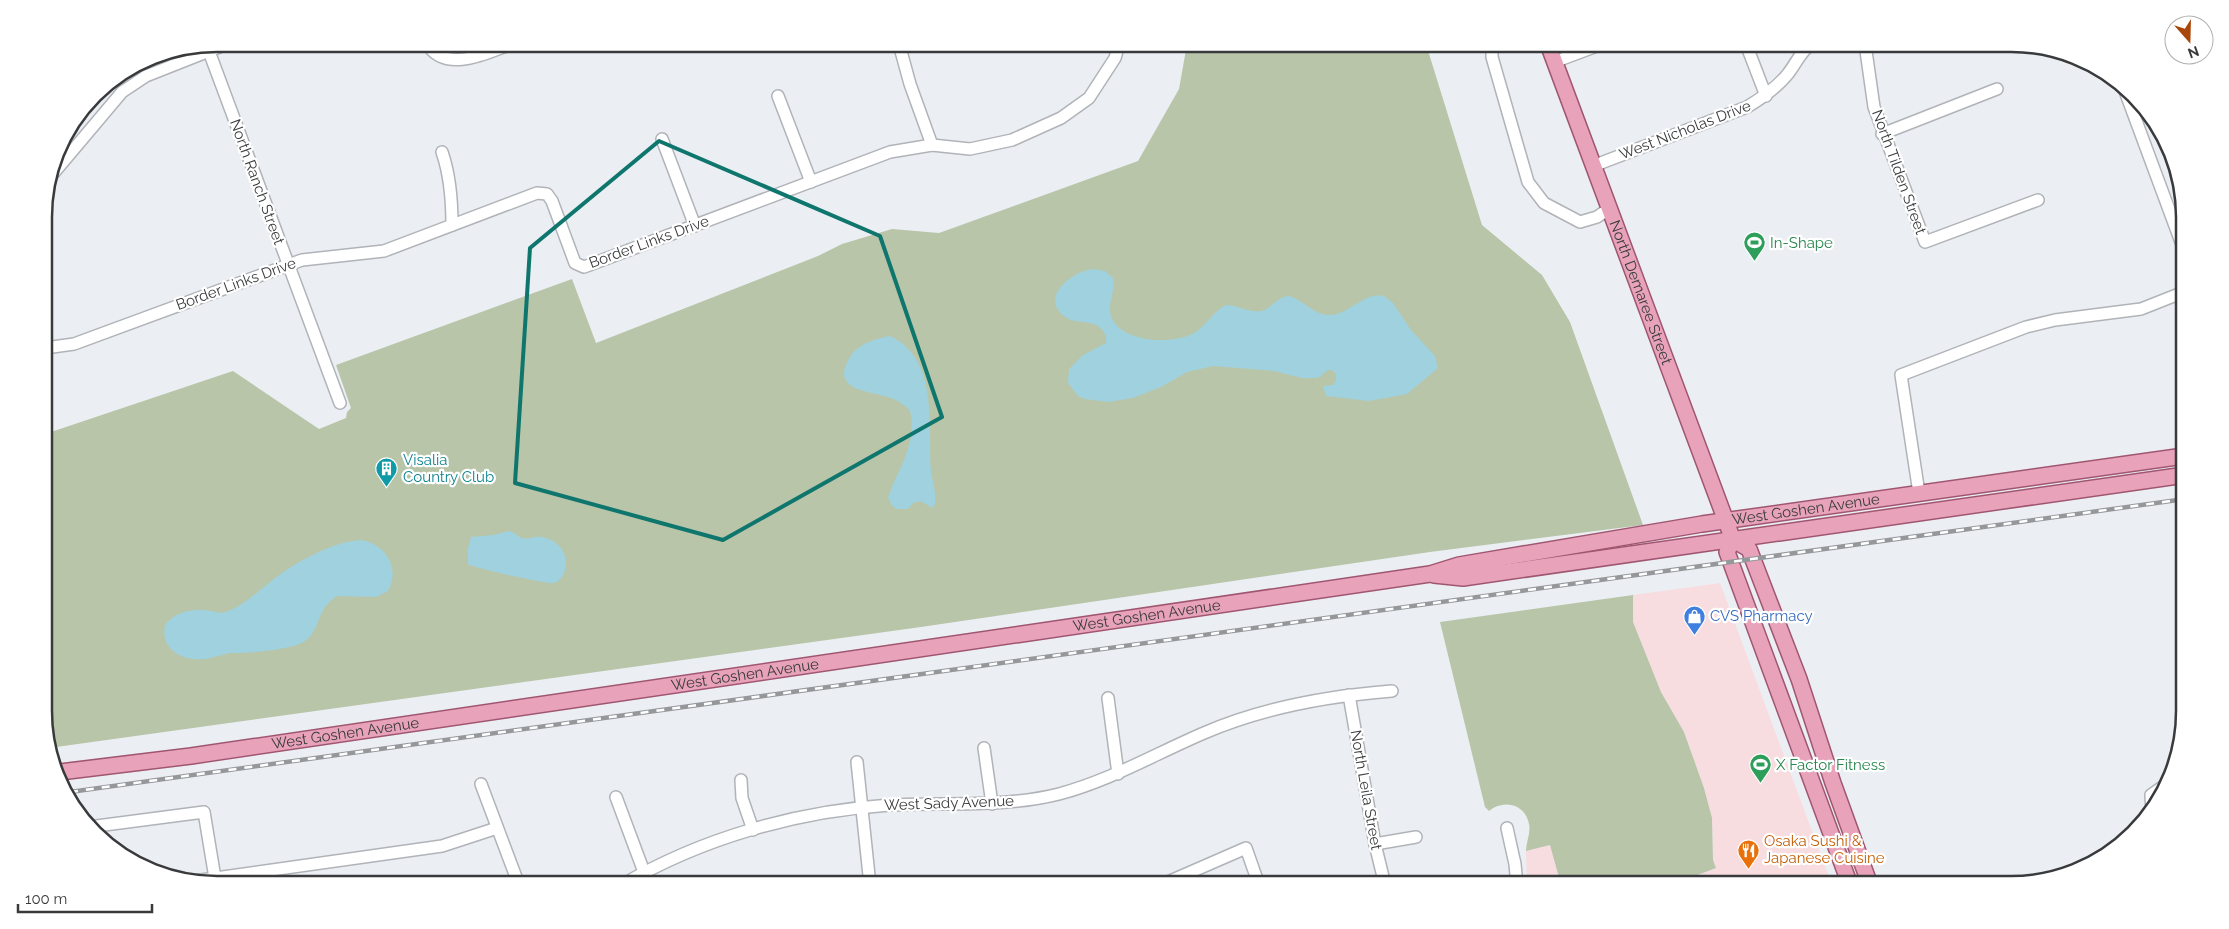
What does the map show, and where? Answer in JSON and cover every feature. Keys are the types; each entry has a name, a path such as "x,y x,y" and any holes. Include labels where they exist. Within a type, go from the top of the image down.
{"main road":[{"name":"North Demaree Street","path":"1551,52 1733,540 1727,552 1847,876"},
{"name":"West Goshen Avenue","path":"64,772 191,756 1430,574 1458,565 1726,521 1918,492 2176,457"},
{"name":"West Goshen Avenue","path":"1430,574 1463,578 2176,476"},
{"path":"1733,540 1749,549 1800,679 1867,876"},
{"path":"1794,731 1806,740 1831,808 1847,822"}],"street":[{"name":"Border Links Drive","path":"53,347 74,344 302,260 384,251 537,193 547,194 552,201 575,263 584,267 890,152 932,145 970,149 1012,140 1061,118 1089,98 1115,58 1117,52"},
{"path":"1492,52 1528,182 1544,203 1572,218 1594,210 1610,208"},
{"path":"1554,62 1580,52"},
{"path":"1749,52 1766,96"},
{"name":"West Nicholas Drive","path":"1593,166 1747,107 1766,96 1787,75 1802,52"},
{"name":"North Tilden Street","path":"1866,52 1874,107 1882,134 1925,242 2038,200"},
{"name":"North Ranch Street","path":"210,53 340,403"},
{"path":"437,53 455,60 470,59 487,53"},
{"path":"901,53 910,84 932,145"},
{"path":"61,164 122,92 146,76 193,55"},
{"path":"1882,134 1997,89"},
{"path":"778,96 811,182"},
{"path":"2129,102 2176,229"},
{"path":"662,140 696,226"},
{"path":"442,152 451,190 452,225"},
{"path":"1918,492 1901,375 2026,327 2055,320 2141,309 2176,295"},
{"name":"West Sady Avenue","path":"637,876 706,845 752,830 815,814 916,804 992,804 1058,794 1118,774 1204,732 1234,721 1294,704 1348,695 1392,691"},
{"name":"North Leila Street","path":"1348,695 1375,844 1383,876"},
{"path":"1108,698 1118,774"},
{"path":"984,748 992,804"},
{"path":"857,762 869,876"},
{"path":"741,780 742,798 752,830"},
{"path":"481,784 516,876"},
{"path":"2151,800 2150,795 2157,791"},
{"path":"616,797 644,872"},
{"path":"100,827 204,812 215,876"},
{"path":"229,876 442,846 497,828"},
{"path":"1507,828 1516,876"},
{"path":"1375,844 1416,836"},
{"path":"1182,876 1246,848 1255,876"}],"highlighted area":[{"path":"659,141 880,236 942,417 723,540 515,483 530,248"}],"shaded area":[{"path":"1720,583 1829,876 1695,876 1716,868 1713,860 1712,818 1704,788 1684,732 1661,692 1633,622 1633,595"},
{"path":"1550,845 1559,876 1527,876 1526,851"}],"green space":[{"name":"Visalia Country Club","path":"1185,52 1429,52 1482,225 1542,275 1570,322 1643,525 1430,552 921,627 57,747 52,712 53,431 233,371 319,429 346,418 347,412 351,408 336,365 572,279 596,343 818,256 842,244 892,229 939,233 1138,161 1179,89"},
{"path":"1633,595 1633,622 1661,692 1684,732 1704,788 1712,818 1713,860 1716,868 1695,876 1559,876 1550,845 1526,851 1529,824 1523,812 1519,808 1507,805 1495,807 1489,811 1485,807 1440,622"}],"water":[{"path":"1093,269 1105,271 1113,278 1110,311 1116,325 1125,332 1148,339 1161,340 1185,337 1202,327 1217,311 1226,305 1252,311 1261,311 1269,308 1281,298 1289,296 1318,312 1328,315 1343,312 1369,297 1384,296 1393,303 1411,330 1435,356 1438,368 1407,394 1369,401 1326,396 1323,386 1333,385 1336,380 1336,374 1332,370 1328,370 1318,378 1302,378 1274,371 1213,366 1187,372 1161,387 1133,398 1108,402 1085,399 1078,396 1068,383 1069,369 1083,355 1106,343 1105,336 1102,330 1094,324 1072,320 1064,316 1057,308 1055,301 1057,293 1068,279"},
{"path":"890,336 906,346 917,360 924,377 930,415 931,471 935,495 933,508 920,501 913,503 908,509 896,509 888,497 909,444 912,422 910,411 894,399 856,388 849,384 845,377 845,369 850,357 858,348 873,340"},
{"path":"509,531 524,538 547,538 562,549 565,555 566,567 557,582 538,581 468,564 468,548 471,537"},
{"path":"361,540 377,546 388,558 393,573 388,591 376,597 337,596 325,607 314,630 305,641 281,649 229,653 207,659 187,658 169,646 164,633 165,625 178,614 195,610 220,613 230,610 242,604 278,576 312,555 350,541"}],"railway":[{"path":"73,792 2176,500"}],"place":[{"name":"In-Shape","path":"1754,262"},
{"name":"Visalia Country Club","path":"387,488"},
{"name":"CVS Pharmacy","path":"1694,635"},
{"name":"X Factor Fitness","path":"1760,784"},
{"name":"Osaka Sushi & Japanese Cuisine","path":"1748,869"}]}
